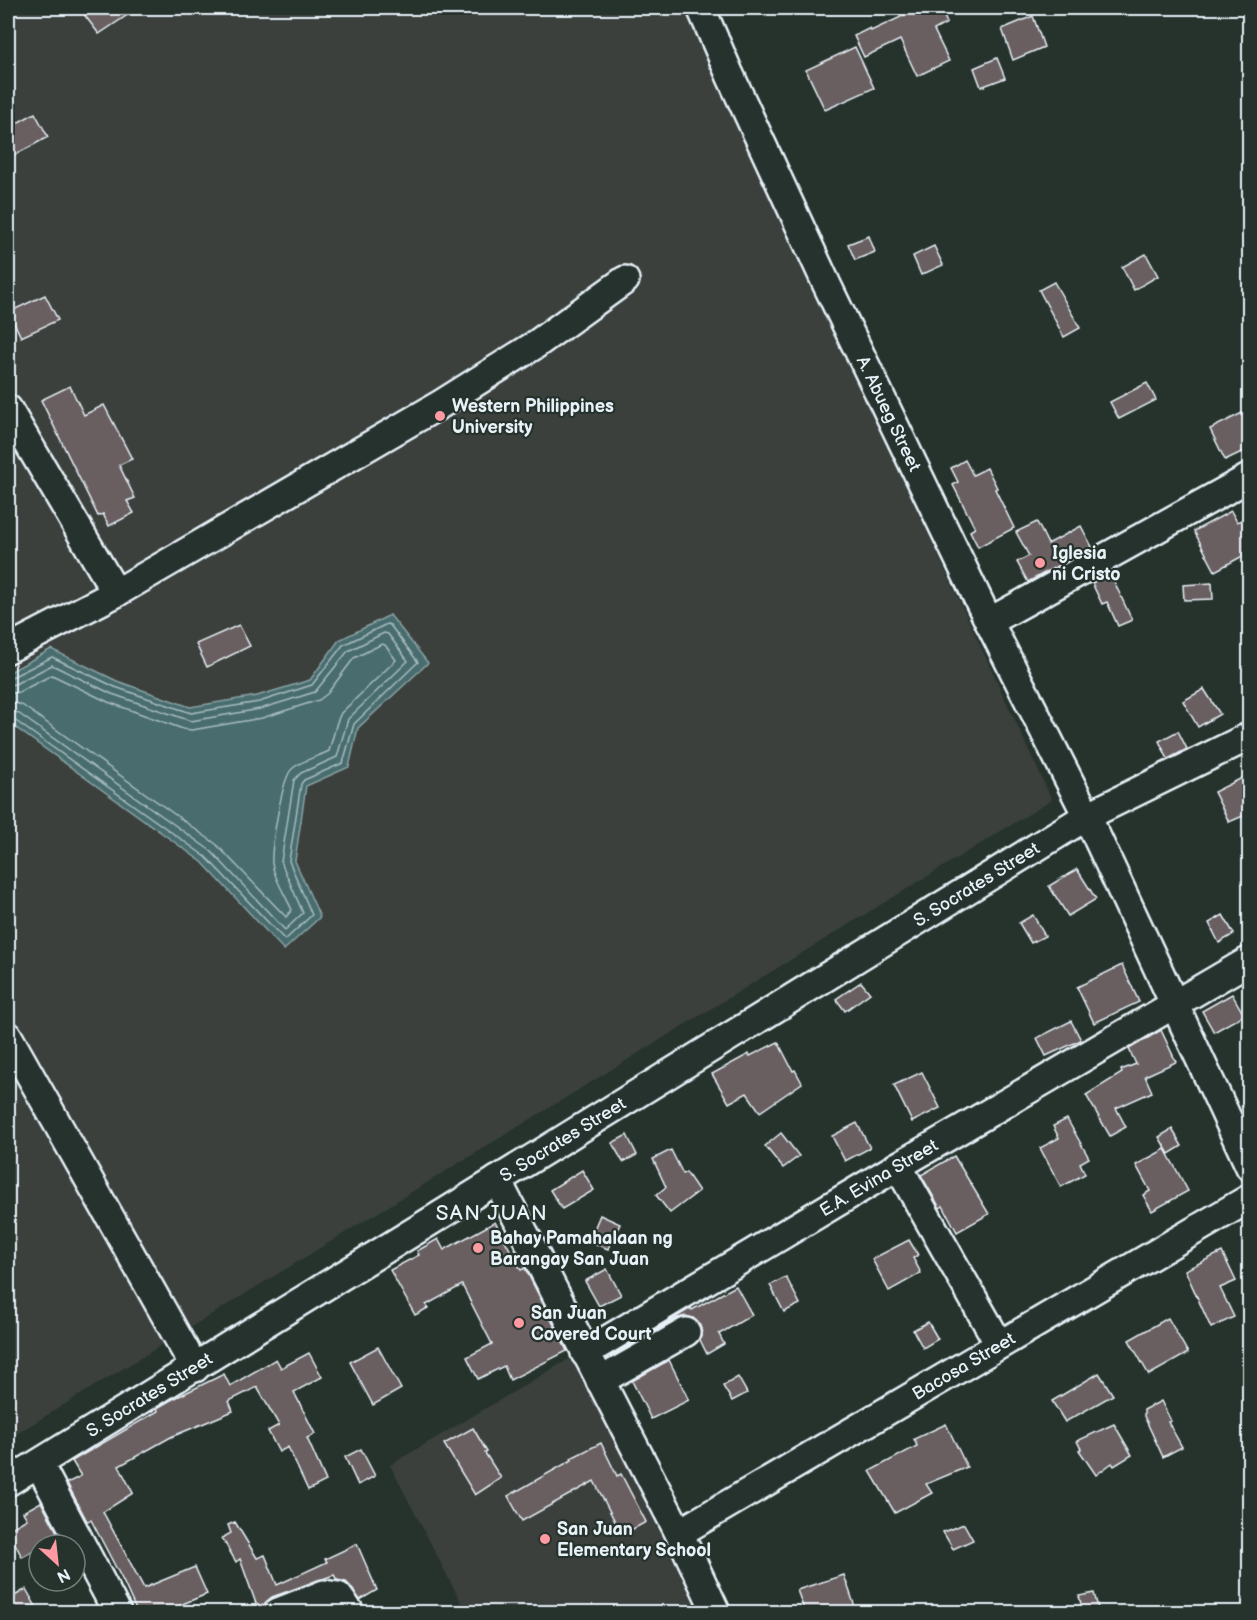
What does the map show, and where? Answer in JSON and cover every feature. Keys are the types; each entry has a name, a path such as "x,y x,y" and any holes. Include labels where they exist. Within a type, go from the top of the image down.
{"street":[{"name":"A. Abueg Street","path":"701,8 827,285 988,622 1087,816 1250,1167"},
{"path":"8,649 116,592 441,404 535,345 625,280"},
{"path":"8,409 116,592"},
{"path":"988,622 1250,477"},
{"name":"S. Socrates Street","path":"8,1482 1087,816 1250,736"},
{"name":"E.A. Evina Street","path":"585,1353 1250,960"},
{"path":"8,1036 195,1368"},
{"path":"898,1166 999,1344"},
{"path":"497,1180 679,1533 716,1612"},
{"name":"Bacosa Street","path":"679,1533 1250,1198"},
{"path":"600,1381 686,1332"},
{"path":"39,1464 117,1612"},
{"path":"278,1612 324,1594 338,1596 350,1612"}],"shaded area":[{"name":"Western Philippines University","path":"8,8 684,8 1052,800 8,1439"},
{"name":"San Juan Elementary School","path":"574,1356 699,1612 466,1612 390,1465"}],"water":[{"path":"390,615 428,663 358,728 349,767 306,786 295,861 320,917 284,950 202,862 8,722 8,673 51,649 117,681 190,707 257,696 310,680 339,640"}],"building":[{"path":"79,8 138,8 99,34"},
{"path":"920,8 940,8 947,23 934,30 949,61 917,76 900,40 864,57 854,36 870,28 871,31"},
{"path":"1033,16 1044,47 1013,60 1002,29"},
{"path":"855,47 874,88 825,110 806,70"},
{"path":"997,58 1005,78 981,87 974,68"},
{"path":"35,113 48,137 13,156 8,146 8,128"},
{"path":"869,236 875,252 855,260 848,244"},
{"path":"934,246 943,265 921,275 913,256"},
{"path":"1146,254 1158,276 1134,290 1122,267"},
{"path":"1054,282 1080,328 1064,337 1039,290"},
{"path":"45,295 58,320 21,337 9,312"},
{"path":"1147,383 1156,400 1119,419 1110,402"},
{"path":"70,386 84,415 104,405 132,459 119,465 135,498 127,501 134,513 109,526 103,514 98,516 41,400"},
{"path":"1244,412 1250,424 1250,448 1225,460 1210,429"},
{"path":"965,460 973,475 987,468 1014,528 978,547 970,531 975,528 953,485 958,482 951,468"},
{"path":"1231,511 1237,522 1250,516 1250,552 1215,571 1194,531"},
{"path":"1037,522 1048,544 1081,526 1092,547 1028,582 1017,562 1029,556 1016,532"},
{"path":"1110,573 1132,620 1118,626 1107,602 1102,604 1092,583"},
{"path":"1212,583 1213,599 1184,600 1183,585"},
{"path":"239,625 250,646 207,667 196,644"},
{"path":"1204,689 1220,714 1198,727 1183,701"},
{"path":"1178,731 1187,749 1168,759 1159,741"},
{"path":"1250,774 1250,813 1229,822 1214,792"},
{"path":"1077,869 1096,899 1068,916 1049,886"},
{"path":"1033,915 1045,936 1031,943 1019,923"},
{"path":"1223,915 1234,934 1219,943 1209,923"},
{"path":"1122,965 1139,1002 1094,1023 1077,987"},
{"path":"861,982 870,993 845,1011 836,999"},
{"path":"1232,994 1244,1015 1214,1032 1202,1011"},
{"path":"1071,1021 1081,1040 1046,1056 1037,1038"},
{"path":"1161,1030 1176,1062 1145,1076 1152,1092 1116,1108 1126,1127 1110,1136 1086,1095 1122,1073 1121,1070 1136,1064 1129,1049"},
{"path":"778,1042 802,1083 760,1112 747,1093 729,1103 712,1074 749,1054 750,1056"},
{"path":"922,1072 940,1108 912,1122 894,1085"},
{"path":"1067,1119 1089,1158 1080,1163 1085,1174 1061,1187 1040,1148 1059,1138 1053,1126"},
{"path":"857,1123 870,1148 845,1161 832,1136"},
{"path":"1172,1129 1182,1146 1169,1154 1159,1137"},
{"path":"781,1133 799,1156 783,1168 765,1146"},
{"path":"627,1135 637,1155 623,1162 612,1143"},
{"path":"1165,1149 1188,1191 1152,1211 1143,1195 1150,1191 1136,1165"},
{"path":"671,1150 683,1174 686,1172 699,1191 670,1213 656,1195 666,1187 653,1159"},
{"path":"954,1156 989,1214 957,1232 943,1206 940,1208 921,1175"},
{"path":"582,1170 594,1190 562,1209 550,1190"},
{"path":"600,1215 620,1224 608,1249 589,1241"},
{"path":"495,1222 521,1270 525,1268 567,1351 510,1380 504,1366 478,1379 467,1357 492,1344 462,1285 426,1305 428,1308 415,1315 390,1270 419,1255 417,1251 438,1239 444,1250"},
{"path":"909,1240 918,1255 913,1258 921,1273 889,1291 872,1259"},
{"path":"1222,1252 1236,1281 1220,1288 1234,1317 1211,1328 1185,1270"},
{"path":"607,1269 621,1295 599,1306 585,1281"},
{"path":"786,1277 800,1304 784,1312 770,1285"},
{"path":"736,1286 752,1315 719,1334 724,1344 707,1354 700,1340 702,1332 699,1324 693,1318 686,1316 678,1318 610,1357 691,1308 692,1310"},
{"path":"1168,1318 1188,1353 1149,1375 1129,1340"},
{"path":"928,1322 938,1339 923,1348 913,1330"},
{"path":"378,1347 401,1389 373,1405 350,1362"},
{"path":"309,1353 322,1377 294,1392 315,1434 307,1438 326,1481 308,1490 288,1447 279,1452 268,1431 279,1425 257,1387 229,1401 233,1411 171,1437 119,1466 133,1493 103,1512 144,1588 195,1567 207,1594 163,1612 137,1612 91,1520 87,1521 67,1483 81,1476 72,1461 158,1411 157,1408 224,1374 230,1386 276,1359 281,1368"},
{"path":"669,1360 689,1400 651,1419 632,1381"},
{"path":"1099,1373 1113,1395 1065,1422 1052,1401"},
{"path":"738,1377 747,1393 732,1401 723,1386"},
{"path":"1161,1401 1171,1421 1168,1422 1182,1447 1163,1457 1144,1416 1144,1410"},
{"path":"946,1424 967,1467 926,1484 932,1493 895,1513 870,1471 917,1446 914,1439"},
{"path":"1114,1424 1132,1455 1114,1466 1112,1463 1096,1475 1079,1450 1081,1449 1077,1441"},
{"path":"473,1428 501,1478 475,1495 444,1444"},
{"path":"601,1443 617,1476 621,1474 646,1522 622,1535 594,1481 522,1521 508,1496 572,1460 571,1458"},
{"path":"361,1449 375,1476 358,1485 345,1457"},
{"path":"41,1502 57,1532 27,1533 27,1554 22,1557 8,1530 27,1519 23,1512"},
{"path":"235,1522 257,1558 265,1555 277,1585 327,1562 325,1559 357,1544 377,1590 360,1600 346,1582 337,1580 334,1575 272,1597 265,1603 263,1612 259,1612 240,1559 236,1562 222,1538 231,1533 228,1525"},
{"path":"964,1524 973,1540 953,1549 943,1532"},
{"path":"844,1575 855,1607 836,1612 805,1612 797,1590"},
{"path":"26,1589 39,1612 8,1612 8,1600"},
{"path":"1094,1593 1099,1612 1083,1612 1079,1596"}],"place":[{"name":"Western Philippines University","path":"440,416"},
{"name":"Iglesia ni Cristo","path":"1040,563"},
{"name":"Bahay Pamahalaan ng Barangay San Juan","path":"478,1248"},
{"name":"San Juan Covered Court","path":"519,1323"},
{"name":"San Juan Elementary School","path":"545,1539"}],"district":[{"name":"SAN JUAN","path":"492,1213"}]}
